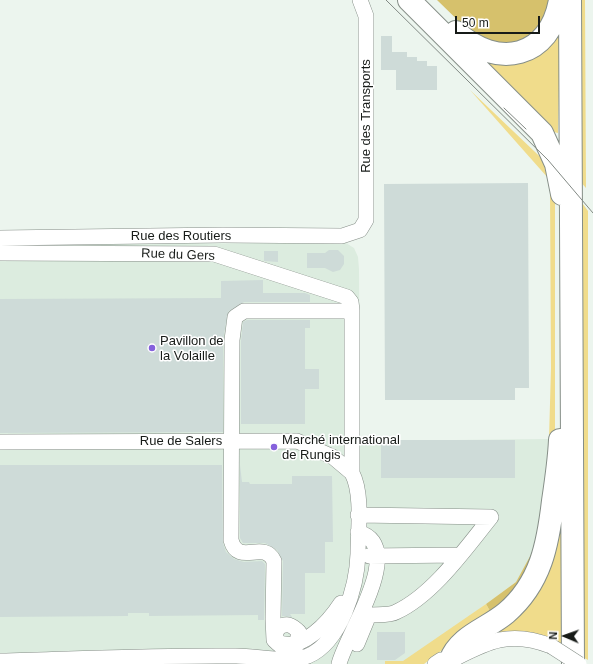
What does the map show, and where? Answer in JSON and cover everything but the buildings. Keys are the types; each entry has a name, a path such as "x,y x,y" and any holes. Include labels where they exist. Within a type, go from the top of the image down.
{"highway":[{"path":"409,0 542,133 556,164 562,193 572,219"},
{"path":"424,0 471,44 487,52 507,54 519,53 541,41 554,24 560,0"},
{"path":"570,0 573,359 573,664"},
{"path":"444,663 462,644 485,626 501,617 519,601 537,574 547,544 559,459 563,372 566,364 573,359"}],"street":[{"name":"Rue des Transports","path":"360,0 366,16 366,220 360,230"},
{"name":"Rue des Routiers","path":"0,238 215,235 342,236 360,230"},
{"name":"Rue du Gers","path":"0,253 214,254 344,296 351,305"},
{"path":"0,661 237,656 292,659 309,656 326,643 339,624 352,591 358,556 357,483 352,473 351,305 244,311 235,317 232,340 231,540 236,551 267,552 272,556 274,561 274,640 282,648 288,649 296,646 298,639 298,632 293,626 288,624 278,628 275,635 278,642 284,645 295,644 301,641 306,639 319,630 334,615 352,591"},
{"name":"Rue de Salers","path":"0,442 297,442 332,457 352,473"},
{"path":"357,644 368,615 395,613 440,579 491,517 358,514"},
{"path":"340,664 376,575 378,556 375,543 368,535 358,532"},
{"path":"358,556 460,555"},
{"path":"560,664 563,635 572,612"},
{"path":"444,663 483,645 504,638 520,637 536,640 551,646 579,664"}],"shaded area":[{"path":"437,0 549,0 548,11 529,41 501,47 476,38"},
{"path":"577,0 585,0 586,188 578,179"},
{"path":"560,33 558,133 544,130 469,53 492,63 515,64 534,59"},
{"path":"470,90 555,171 555,429 538,551 549,439 551,368 550,191 548,178"},
{"path":"580,200 588,211 588,660 581,656"},
{"name":"Marché international de Rungis","path":"346,243 354,248 358,257 359,269 360,441 549,439 539,527 533,553 516,582 405,664 0,664 0,244"},
{"path":"563,478 561,644 539,634 529,633 511,634 479,643 531,594"},
{"path":"534,549 538,551 511,597 491,613 486,604 516,582"},
{"path":"486,604 491,613 424,664 385,664 385,661 403,661"}],"tram line":[{"path":"386,0 548,160 593,213"},
{"path":"504,108 526,129"}],"place":[{"name":"Pavillon de la Volaille","path":"152,348"},
{"name":"Marché international de Rungis","path":"274,447"}]}
